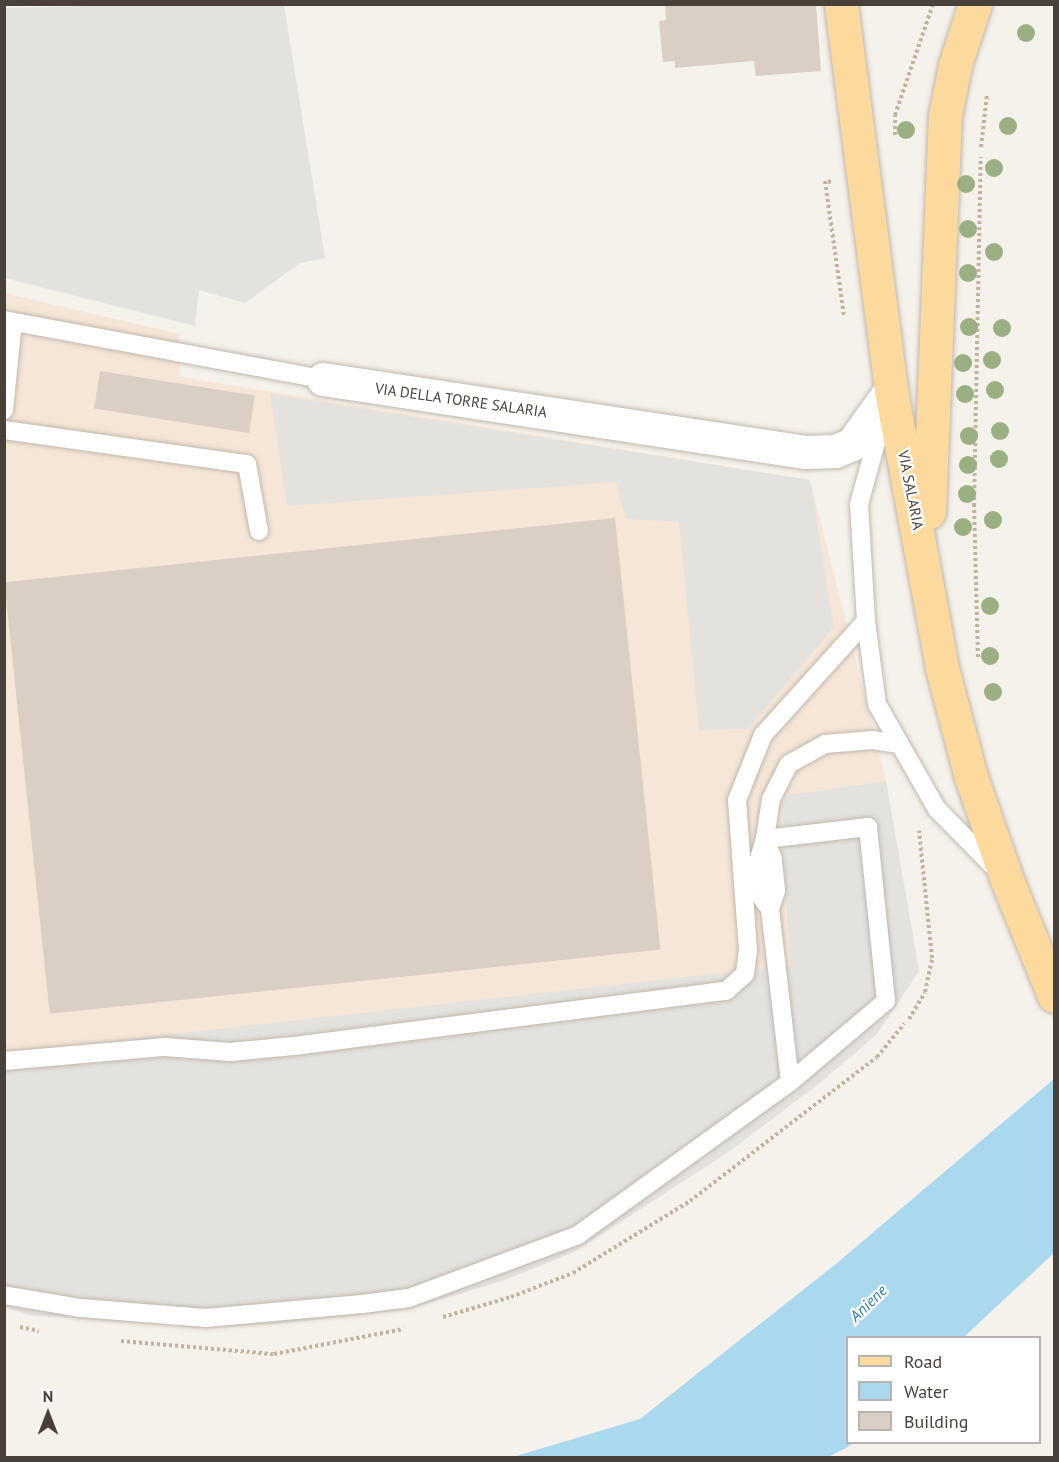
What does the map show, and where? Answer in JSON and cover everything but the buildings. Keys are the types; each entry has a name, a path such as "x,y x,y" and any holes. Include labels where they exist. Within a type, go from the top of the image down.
{"main road":[{"name":"VIA SALARIA","path":"841,4 891,390 927,571 948,698 1007,880 1054,996"},
{"path":"927,571 945,116 955,65 975,4"}],"street":[{"name":"VIA DELLA TORRE SALARIA","path":"323,379 805,452 835,451 852,444 891,390"}],"lane":[{"path":"4,410 9,321"},
{"name":"VIA DELLA TORRE SALARIA","path":"9,321 323,379"},
{"path":"891,390 859,504 866,621 877,704 937,809 1007,880"},
{"path":"4,430 247,464 259,531"},
{"path":"4,1061 165,1047 230,1052 303,1045 726,991 745,974 748,950 737,800 763,735 866,621"},
{"path":"790,1082 770,909 762,898 758,862 765,839 771,799 789,764 825,744 873,741 899,744"},
{"path":"4,1295 81,1308 206,1318 409,1298 578,1235 790,1082 886,1001 868,827 765,839"}],"path":[{"path":"896,138 895,115 933,4"},
{"path":"978,669 975,459 981,147 988,88"},
{"path":"432,1320 512,1297 573,1273 690,1201 877,1057 915,1011 925,992 932,958 916,813 927,791"},
{"path":"15,1325 48,1332"},
{"path":"115,1341 274,1354 409,1327"}],"shaded area":[{"path":"284,5 325,258 300,263 245,303 199,290 195,326 5,278 5,8"},
{"path":"4,293 179,334 180,377 810,480 886,781 919,971 877,1034 821,1082 727,1153 574,1252 502,1281 406,1310 205,1328 31,1315 5,1307"},
{"path":"270,394 810,480 834,627 748,729 699,730 679,522 626,519 616,482 287,506"},
{"path":"886,781 919,971 877,1034 821,1082 727,1153 574,1252 502,1281 406,1310 277,1324 205,1328 31,1315 5,1307 4,1053 791,965 783,861 784,796"}],"water":[{"name":"Aniene","path":"1054,1079 1054,1253 965,1336 846,1336 846,1444 852,1444 846,1448 826,1458 513,1457 640,1419 837,1263"}]}
